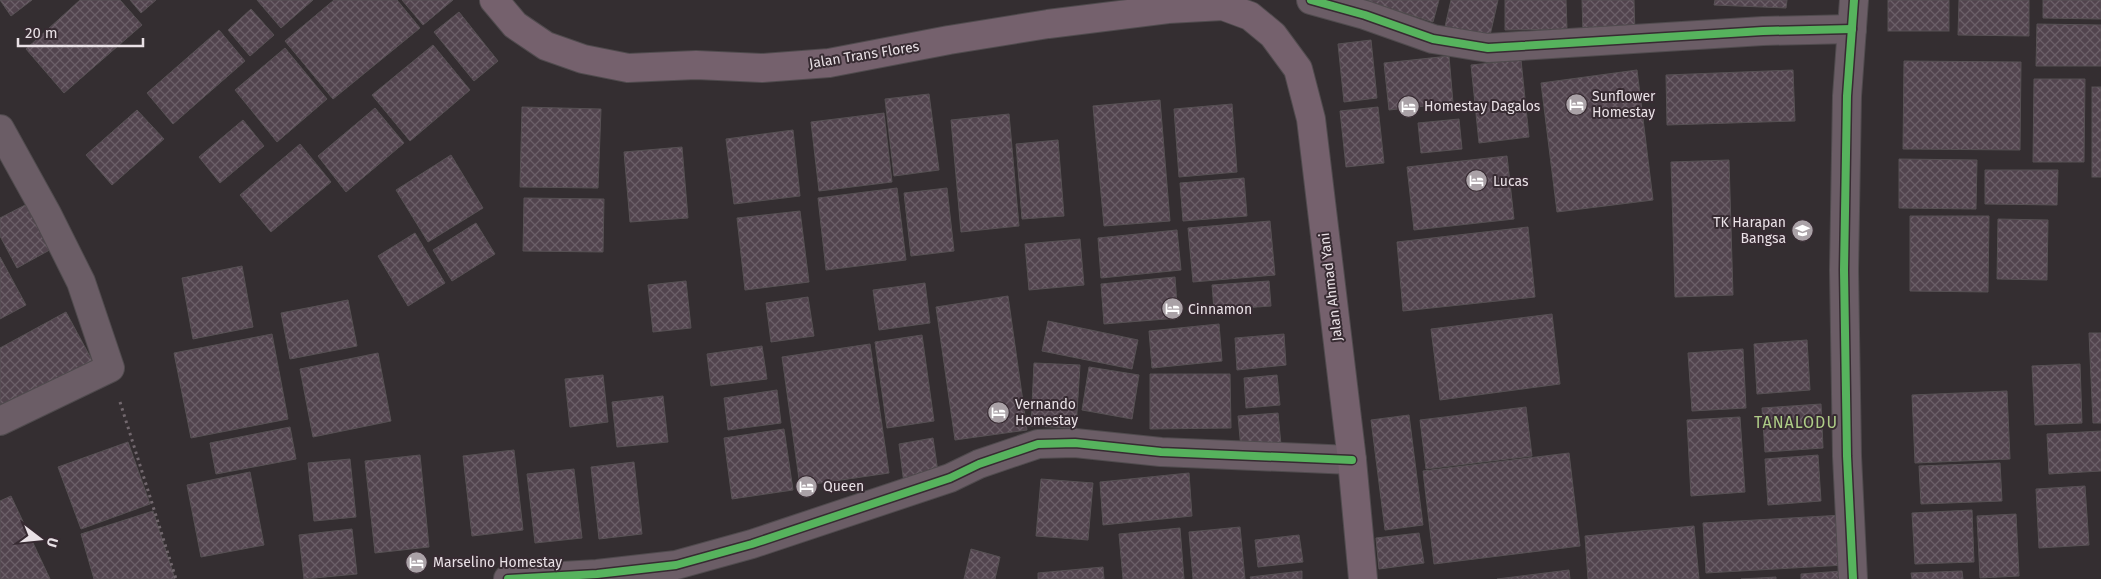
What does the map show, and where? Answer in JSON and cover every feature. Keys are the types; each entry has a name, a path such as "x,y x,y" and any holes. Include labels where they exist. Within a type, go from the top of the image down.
{"highway":[{"name":"Jalan Trans Flores","path":"494,0 514,24 546,46 584,59 628,68 696,65 762,68 829,63 958,38 1048,24 1168,9 1222,6 1250,16"},
{"name":"Jalan Ahmad Yani","path":"1250,16 1273,35 1298,69 1311,119 1352,460 1363,579"}],"street":[{"path":"1311,0 1365,15 1433,39 1488,48 1763,31 1852,29"},
{"path":"1852,579 1847,456 1844,270 1847,96 1854,0"},
{"path":"0,130 47,214 80,282 110,368 0,421"},
{"path":"508,579 596,576 676,565 752,544 950,478 980,464 1038,444 1075,444 1161,452 1352,460"}],"path":[{"path":"110,368 176,579"}],"building":[{"path":"0,0 32,0 11,16"},
{"path":"80,0 120,0 142,25 64,93 26,49"},
{"path":"130,0 156,0 141,13"},
{"path":"257,0 313,0 281,28"},
{"path":"334,0 397,0 420,28 333,99 285,41"},
{"path":"402,0 453,0 423,25"},
{"path":"1364,0 1439,0 1433,22"},
{"path":"1451,0 1498,0 1489,40 1444,31"},
{"path":"1505,0 1566,0 1567,29 1505,30"},
{"path":"1582,0 1634,0 1635,34 1583,35"},
{"path":"1715,0 1787,0 1786,8 1714,5"},
{"path":"1888,0 1949,0 1949,31 1888,31"},
{"path":"1959,0 2029,0 2029,36 1958,35"},
{"path":"2043,0 2101,0 2101,19 2043,18"},
{"path":"251,9 274,35 250,56 228,30"},
{"path":"459,12 498,61 474,81 434,32"},
{"path":"2037,24 2101,25 2101,66 2036,66"},
{"path":"219,30 245,61 173,124 147,93"},
{"path":"1371,40 1377,98 1344,102 1338,44"},
{"path":"433,45 470,90 410,141 372,95"},
{"path":"285,48 327,99 277,142 235,90"},
{"path":"1449,56 1453,103 1389,110 1384,63"},
{"path":"1521,60 1529,137 1479,143 1471,65"},
{"path":"1904,61 2021,62 2020,150 1903,149"},
{"path":"1637,70 1653,200 1557,212 1541,83"},
{"path":"1793,70 1795,121 1667,125 1666,75"},
{"path":"2034,79 2085,79 2084,162 2033,162"},
{"path":"2092,87 2101,87 2101,177 2092,177"},
{"path":"929,94 939,170 894,176 885,99"},
{"path":"1160,100 1170,221 1104,226 1093,106"},
{"path":"1232,104 1237,172 1179,177 1174,109"},
{"path":"522,107 601,109 598,188 520,187"},
{"path":"1378,107 1384,163 1346,167 1340,111"},
{"path":"375,108 404,143 346,192 318,156"},
{"path":"137,110 164,139 112,185 86,155"},
{"path":"884,113 892,182 819,191 811,122"},
{"path":"1009,114 1019,226 961,232 951,120"},
{"path":"1459,119 1462,149 1421,153 1418,123"},
{"path":"243,120 264,146 220,183 199,157"},
{"path":"793,130 800,196 734,204 726,139"},
{"path":"1058,140 1064,216 1022,219 1016,144"},
{"path":"300,144 331,182 271,232 240,195"},
{"path":"682,147 688,218 630,222 624,152"},
{"path":"451,155 483,208 428,242 396,190"},
{"path":"1507,156 1514,219 1414,230 1407,167"},
{"path":"1899,159 1977,160 1976,209 1899,208"},
{"path":"1729,160 1733,295 1675,297 1671,162"},
{"path":"1985,170 2058,170 2057,205 1985,204"},
{"path":"1244,178 1247,216 1183,221 1180,183"},
{"path":"897,188 906,260 826,270 818,198"},
{"path":"947,188 954,251 911,256 904,193"},
{"path":"524,198 604,199 603,252 523,251"},
{"path":"31,202 55,247 17,268 0,236 0,218"},
{"path":"800,211 809,282 745,290 737,218"},
{"path":"1910,216 1989,216 1988,292 1910,291"},
{"path":"1998,219 2048,220 2047,280 1997,279"},
{"path":"1270,221 1275,275 1193,282 1188,228"},
{"path":"476,223 495,254 452,281 433,250"},
{"path":"1528,227 1535,297 1403,311 1397,242"},
{"path":"1177,230 1181,270 1101,278 1098,238"},
{"path":"415,233 445,283 408,306 378,256"},
{"path":"1080,239 1084,285 1029,290 1025,244"},
{"path":"0,257 26,305 0,319"},
{"path":"242,266 253,327 193,339 182,278"},
{"path":"1175,277 1178,318 1104,324 1101,284"},
{"path":"686,281 691,328 653,332 648,285"},
{"path":"1269,281 1271,306 1214,310 1212,285"},
{"path":"925,283 930,323 879,330 873,290"},
{"path":"1008,296 1027,430 955,440 936,307"},
{"path":"808,297 814,336 771,342 766,303"},
{"path":"348,300 357,346 290,359 281,313"},
{"path":"66,312 93,362 0,413 0,348"},
{"path":"1552,314 1560,384 1440,400 1431,329"},
{"path":"1048,321 1138,340 1132,369 1042,351"},
{"path":"1219,324 1222,361 1152,368 1149,331"},
{"path":"2089,333 2101,333 2101,423 2093,423"},
{"path":"272,334 288,419 191,438 174,353"},
{"path":"1284,334 1286,365 1237,370 1235,338"},
{"path":"922,335 934,421 887,428 875,342"},
{"path":"1807,340 1810,390 1757,394 1754,344"},
{"path":"870,344 889,473 800,486 782,357"},
{"path":"762,346 767,379 711,386 707,354"},
{"path":"1743,349 1746,408 1692,411 1688,353"},
{"path":"378,353 391,421 313,437 300,369"},
{"path":"1034,363 1080,365 1076,428 1031,426"},
{"path":"2080,364 2082,423 2035,425 2032,366"},
{"path":"1089,367 1139,375 1132,419 1082,410"},
{"path":"1150,374 1230,374 1231,428 1150,429"},
{"path":"603,375 608,422 570,427 565,379"},
{"path":"1277,375 1280,405 1246,408 1244,378"},
{"path":"777,390 781,423 728,430 724,398"},
{"path":"2007,391 2010,459 1915,463 1912,395"},
{"path":"663,396 668,442 617,447 612,402"},
{"path":"1821,404 1823,448 1765,452 1762,408"},
{"path":"1526,407 1532,456 1426,469 1420,420"},
{"path":"1278,413 1281,445 1241,449 1238,416"},
{"path":"1409,415 1423,525 1385,530 1371,420"},
{"path":"1740,417 1745,492 1691,496 1687,420"},
{"path":"290,427 296,459 216,474 210,443"},
{"path":"784,429 793,490 732,499 724,438"},
{"path":"2101,431 2101,471 2049,474 2047,434"},
{"path":"933,438 939,479 904,484 899,444"},
{"path":"128,442 150,504 81,529 58,467"},
{"path":"514,450 523,530 472,536 463,456"},
{"path":"1569,453 1580,546 1434,564 1423,471"},
{"path":"420,455 429,547 375,553 365,461"},
{"path":"1818,455 1821,501 1768,505 1765,459"},
{"path":"350,459 356,517 314,521 308,463"},
{"path":"634,462 642,534 599,539 591,467"},
{"path":"2000,463 2002,501 1921,504 1919,466"},
{"path":"574,469 582,538 535,543 527,474"},
{"path":"250,472 264,545 201,557 187,485"},
{"path":"1189,473 1192,516 1103,525 1100,482"},
{"path":"1041,479 1093,483 1088,540 1036,536"},
{"path":"2085,486 2089,545 2039,548 2036,489"},
{"path":"11,496 50,579 0,579 0,501"},
{"path":"1972,510 1974,562 1915,564 1912,513"},
{"path":"153,511 175,579 94,579 81,534"},
{"path":"2016,514 2019,576 1980,578 1977,516"},
{"path":"1843,515 1845,565 1706,573 1703,523"},
{"path":"1694,526 1699,579 1588,579 1585,536"},
{"path":"1240,527 1245,579 1193,579 1189,532"},
{"path":"1180,528 1184,579 1123,579 1119,534"},
{"path":"352,529 357,574 304,579 299,535"},
{"path":"1419,533 1424,563 1379,569 1376,538"},
{"path":"1299,535 1303,562 1258,567 1255,540"},
{"path":"971,549 1000,557 995,579 964,579"},
{"path":"1103,567 1104,579 1038,579 1038,573"},
{"path":"1569,570 1570,579 1497,579"},
{"path":"1302,571 1302,579 1251,579 1250,577"},
{"path":"1842,571 1842,579 1801,579 1801,574"},
{"path":"1962,571 1963,579 1912,579 1911,573"},
{"path":"1776,577 1776,579 1741,579"}],"cycle path":[{"path":"1311,0 1365,15 1433,39 1488,48 1763,31 1852,29"},
{"path":"1853,579 1847,456 1844,270 1847,96 1854,0"},
{"path":"508,579 597,574 676,565 752,544 950,478 979,464 1038,444 1075,443 1161,452 1352,460"}],"place":[{"name":"Sunflower Homestay","path":"1576,104"},
{"name":"Homestay Dagalos","path":"1408,106"},
{"name":"Lucas","path":"1477,181"},
{"name":"TK Harapan Bangsa","path":"1802,230"},
{"name":"Cinnamon","path":"1172,309"},
{"name":"Vernando Homestay","path":"999,412"},
{"name":"Queen","path":"807,486"},
{"name":"Marselino Homestay","path":"417,562"}],"district":[{"name":"TANALODU","path":"1796,422"}]}
